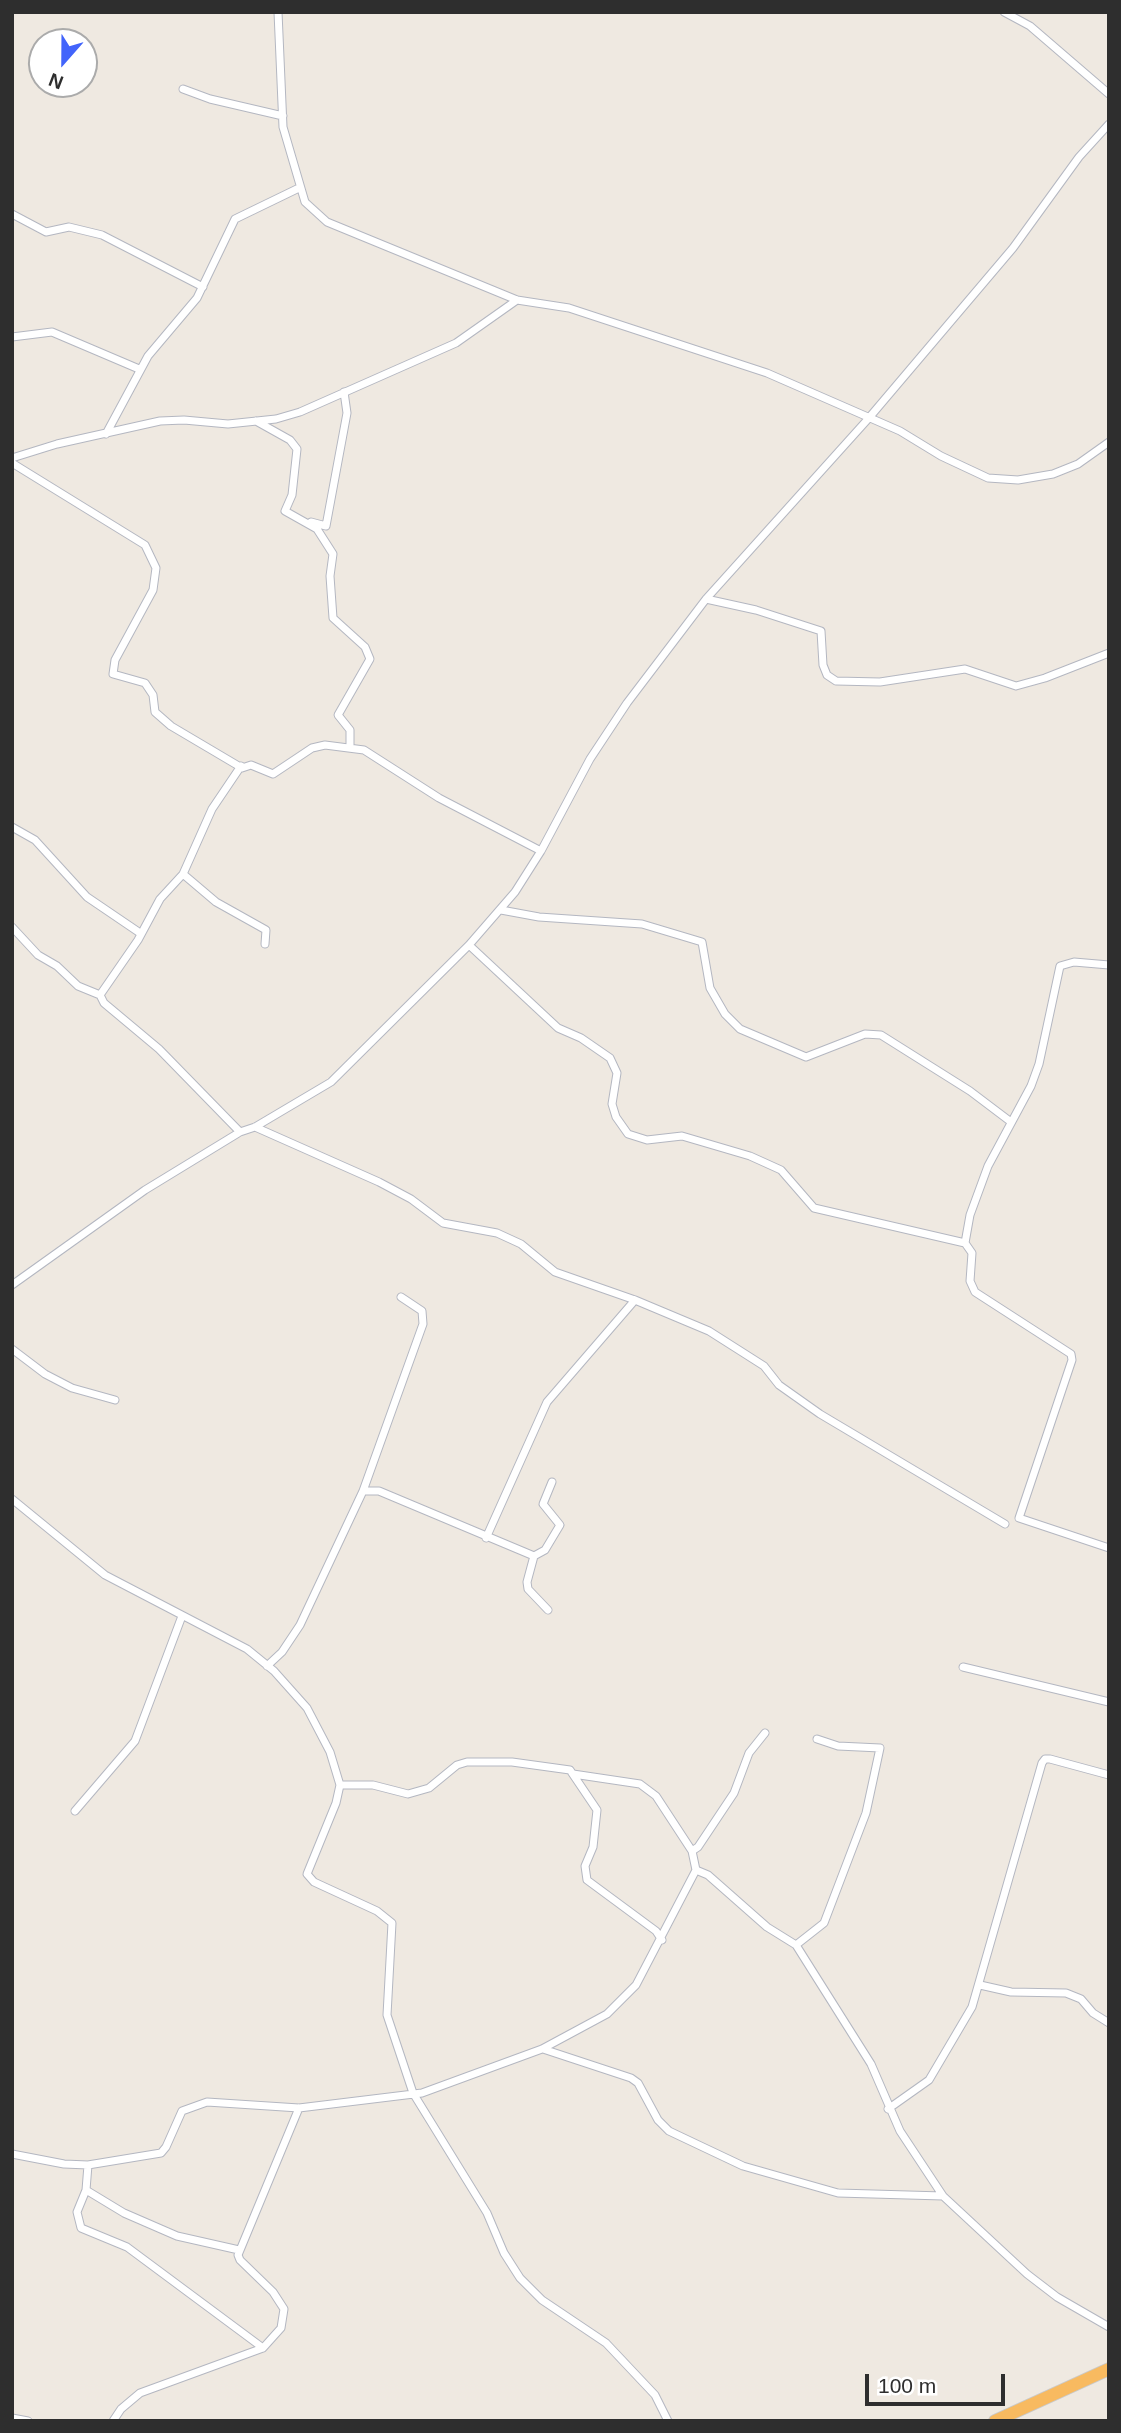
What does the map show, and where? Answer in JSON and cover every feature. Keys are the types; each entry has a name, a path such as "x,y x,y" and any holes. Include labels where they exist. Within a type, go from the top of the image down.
{"highway":[{"path":"995,2421 1109,2369"}],"street":[{"path":"278,12 283,116 299,188 310,208 327,222 517,300 569,308 767,373 900,431 963,468 988,478 1033,478 1067,469 1109,442"},
{"path":"1004,12 1030,26 1109,94"},
{"path":"183,89 209,99 283,116"},
{"path":"12,1285 145,1190 240,1132 255,1127 331,1082 469,945 501,910 541,851 590,758 627,703 706,599 868,419 1013,248 1079,157 1109,124"},
{"path":"106,433 139,369 194,304 220,246 239,215 299,188"},
{"path":"12,214 46,232 69,227 102,235 203,287"},
{"path":"12,461 106,433 160,421 228,424 300,412 456,343 517,300"},
{"path":"12,337 52,331 139,369"},
{"path":"256,421 290,440 297,449 292,495 285,511 326,526 348,414 344,392"},
{"path":"12,461 145,545 156,568 153,590 115,660 113,674 145,683 153,695 155,712 172,726 208,750 241,766 251,765 276,774 299,754 325,745 374,754 439,798 541,851"},
{"path":"307,521 317,529 333,554 330,576 333,619 365,647 370,659 338,715 350,730 350,748"},
{"path":"706,599 757,610 821,631 823,664 827,675 836,681 880,682 965,669 1016,686 1078,667 1109,653"},
{"path":"100,995 160,899 183,874 212,809 241,766"},
{"path":"12,827 35,840 87,897 140,933"},
{"path":"183,874 216,902 266,930 265,944"},
{"path":"501,910 539,917 642,924 702,942 710,988 725,1014 740,1030 806,1057 865,1034 881,1035 970,1091 1011,1122"},
{"path":"12,927 38,955 57,966 78,986 100,995 104,1003 159,1049 240,1132"},
{"path":"469,945 558,1028 581,1038 610,1058 617,1073 612,1104 616,1117 628,1134 647,1140 682,1136 750,1156 788,1176 814,1208 965,1243"},
{"path":"1109,965 1074,962 1060,966 1039,1063 1031,1086 975,1198 965,1243 972,1255 970,1281 975,1293 1071,1354 1072,1360 1019,1518 1109,1548"},
{"path":"255,1127 379,1182 411,1199 443,1223 497,1233 521,1244 555,1272 635,1300 709,1331 764,1366 779,1385 820,1414 1005,1524"},
{"path":"267,1666 282,1652 300,1625 363,1491 423,1324 422,1311 401,1297"},
{"path":"486,1538 547,1402 635,1300"},
{"path":"12,1349 46,1374 72,1388 115,1400"},
{"path":"548,1610 528,1589 527,1582 534,1556 545,1550 560,1525 560,1520 543,1504 552,1482"},
{"path":"363,1491 379,1491 534,1556"},
{"path":"12,1499 105,1575 247,1649 293,1690 319,1726 337,1769 340,1785 337,1803 307,1874 314,1882 377,1910 392,1923 387,2015 413,2093 486,2213 504,2253 520,2278 542,2300 606,2343 655,2395 668,2421"},
{"path":"75,1811 135,1741 182,1616"},
{"path":"963,1667 1109,1702"},
{"path":"692,1851 698,1847 734,1793 749,1754 765,1733"},
{"path":"796,1945 824,1923 866,1813 880,1748 838,1746 817,1739"},
{"path":"888,2109 929,2080 972,2007 1042,1763 1045,1759 1050,1759 1109,1775"},
{"path":"340,1785 373,1785 408,1794 429,1788 457,1765 475,1761 512,1762 566,1769 573,1774 597,1810 593,1847 585,1866 587,1880 656,1931 662,1940"},
{"path":"573,1774 640,1784 656,1796 692,1851 696,1870"},
{"path":"696,1870 708,1875 767,1927 796,1945 871,2064 888,2109 943,2196 1027,2274 1057,2297 1109,2327"},
{"path":"12,2154 64,2164 88,2165 164,2151 178,2116 188,2107 207,2102 233,2102 299,2108 434,2091 520,2054 542,2049 607,2014 629,1995 662,1940 690,1877 696,1870"},
{"path":"980,1985 1012,1992 1066,1993 1081,1999 1093,2013 1109,2022"},
{"path":"542,2049 631,2078 638,2083 659,2120 669,2131 743,2166 838,2193 943,2196"},
{"path":"113,2421 121,2409 140,2393 263,2348 281,2328 284,2309 272,2292 240,2260 239,2250 299,2108"},
{"path":"88,2165 86,2190 77,2212 81,2228 127,2247 263,2348"},
{"path":"86,2190 160,2231 239,2250"},
{"path":"12,2418 28,2421"}]}
